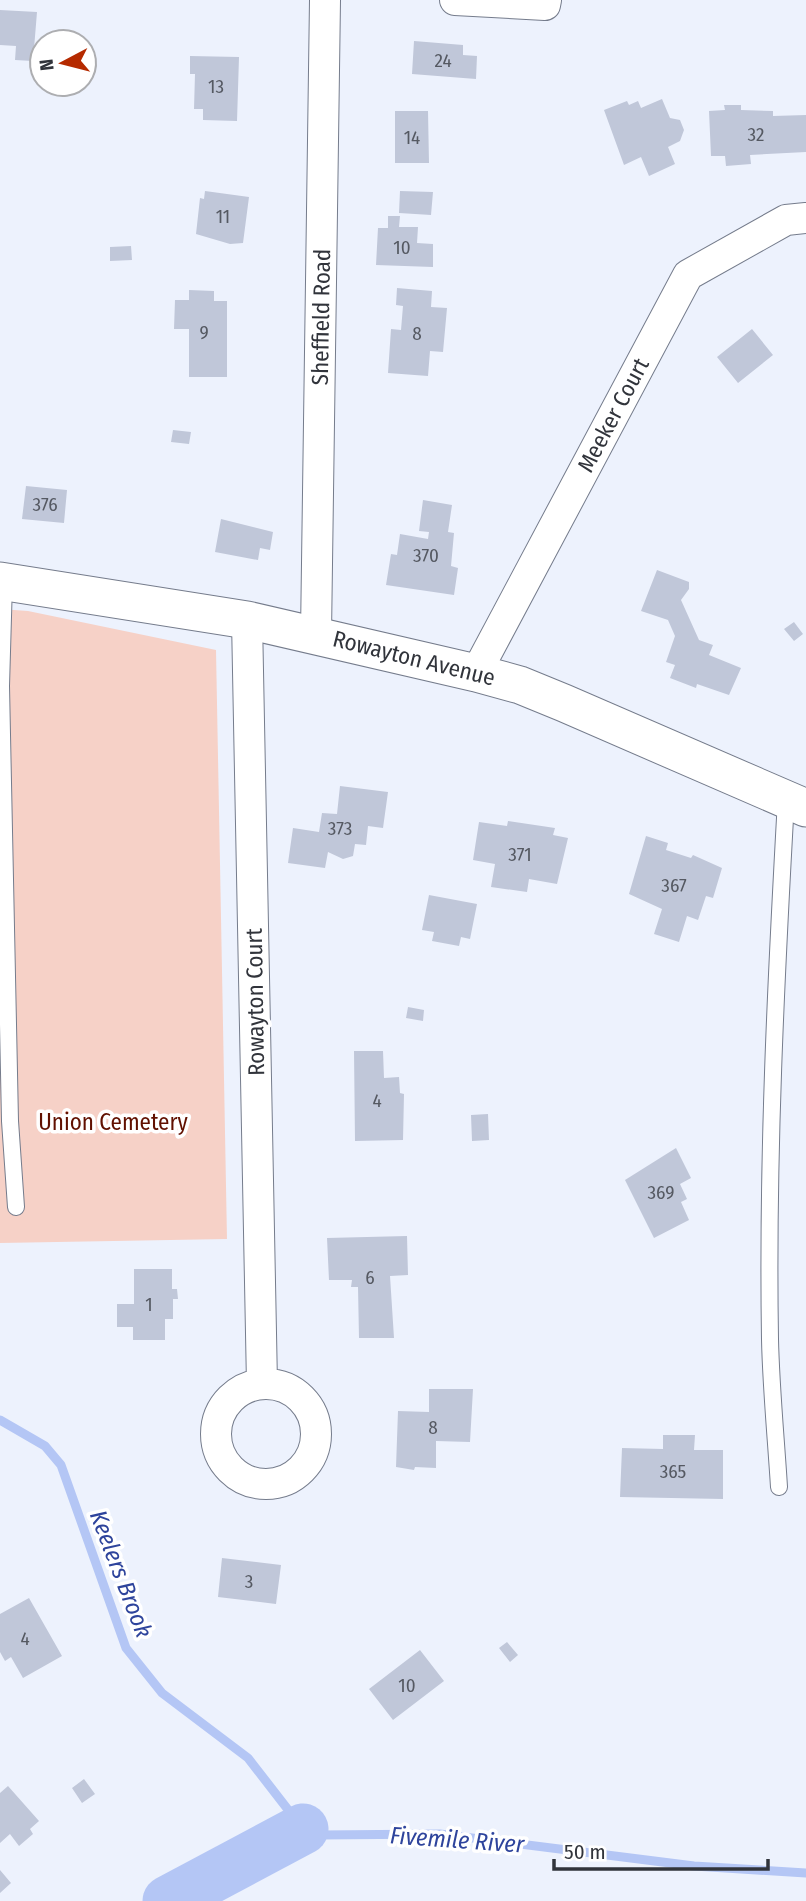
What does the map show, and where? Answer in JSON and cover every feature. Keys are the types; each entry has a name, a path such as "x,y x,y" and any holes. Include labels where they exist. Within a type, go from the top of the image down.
{"street":[{"name":"Sheffield Road","path":"316,634 325,0"},
{"path":"455,0 545,2"},
{"name":"Meeker Court","path":"476,673 688,275 786,220 806,218"},
{"name":"Rowayton Avenue","path":"2,582 247,620 316,634 520,685 796,804"},
{"name":"Rowayton Court","path":"247,620 262,1384"}],"lane":[{"path":"2,582 1,686 10,1121 16,1207"},
{"path":"779,1487 770,1342 770,1175 774,1032 796,804"}],"green space":[{"name":"Union Cemetery","path":"0,609 28,611 216,650 227,1239 0,1243"}],"building":[{"path":"0,10 37,12 36,28 28,28 28,61 15,60 16,46 0,45"},
{"path":"414,41 463,45 463,55 477,56 476,79 412,74"},
{"path":"190,56 239,57 237,121 203,120 203,109 194,109 195,74 190,74"},
{"path":"662,99 670,118 680,120 684,130 680,141 668,147 675,164 649,176 641,157 624,165 604,110 627,101 629,105 638,101 641,108"},
{"path":"724,105 741,105 741,110 773,111 773,116 806,115 806,152 750,155 751,164 726,166 725,156 711,156 709,111 725,110"},
{"path":"395,111 428,111 429,163 395,163"},
{"path":"205,191 249,197 243,243 230,244 196,234 200,198 204,199"},
{"path":"400,191 433,192 431,215 399,213"},
{"path":"388,216 400,216 399,227 418,227 417,243 433,244 433,267 376,265 378,228 388,228"},
{"path":"131,246 132,260 110,261 110,247"},
{"path":"397,288 432,291 431,307 447,308 443,352 430,351 428,376 388,373 391,329 401,330 403,306 396,305"},
{"path":"189,290 214,291 214,301 227,301 227,377 189,377 189,329 174,329 175,300 189,300"},
{"path":"752,329 773,355 738,383 717,357"},
{"path":"173,430 191,432 189,444 171,442"},
{"path":"26,486 67,490 64,523 22,519"},
{"path":"423,500 452,505 448,532 454,533 451,566 458,568 454,595 386,585 391,554 397,555 400,534 428,539 429,532 419,531"},
{"path":"221,519 273,532 270,550 260,548 258,560 215,552"},
{"path":"657,570 689,582 689,589 681,600 699,640 713,645 709,655 741,668 729,695 697,684 696,688 670,678 675,665 666,662 675,636 668,620 641,611"},
{"path":"794,622 803,634 794,641 784,629"},
{"path":"340,786 388,792 383,828 368,826 366,845 355,844 353,856 343,859 328,852 325,868 288,863 293,828 319,832 322,813 337,814"},
{"path":"508,821 555,828 553,835 568,838 557,884 529,879 527,892 491,887 495,864 473,860 479,822 507,826"},
{"path":"646,836 668,843 666,850 691,858 693,855 722,868 713,898 706,896 698,920 687,916 679,942 654,934 662,909 629,894"},
{"path":"429,895 477,904 470,939 461,937 459,946 432,941 434,932 422,930"},
{"path":"408,1007 424,1010 423,1021 406,1018"},
{"path":"354,1051 383,1051 384,1078 399,1077 400,1093 404,1094 403,1140 355,1141"},
{"path":"488,1114 489,1140 472,1141 471,1115"},
{"path":"676,1148 691,1178 680,1184 687,1199 681,1202 689,1220 654,1238 625,1180"},
{"path":"407,1236 408,1275 390,1276 394,1338 359,1338 358,1287 351,1287 352,1280 329,1280 327,1238"},
{"path":"134,1269 172,1269 172,1289 177,1289 178,1299 173,1299 173,1319 165,1319 165,1340 133,1340 133,1327 117,1327 117,1304 134,1304"},
{"path":"429,1389 473,1389 470,1442 436,1441 436,1468 415,1467 414,1470 396,1467 398,1411 429,1412"},
{"path":"663,1435 695,1435 694,1450 723,1450 723,1499 620,1497 622,1448 663,1449"},
{"path":"222,1558 281,1565 276,1604 218,1597"},
{"path":"29,1598 62,1656 23,1678 11,1657 5,1661 0,1652 0,1614"},
{"path":"507,1642 518,1655 510,1662 499,1648"},
{"path":"420,1650 444,1681 393,1720 369,1689"},
{"path":"84,1779 95,1794 82,1803 72,1788"},
{"path":"8,1786 39,1821 30,1829 33,1834 19,1846 10,1834 0,1843 0,1793"},
{"path":"0,1870 11,1883 0,1893"}],"waterway":[{"name":"Keelers Brook","path":"0,1420 45,1446 61,1465 126,1648 162,1693 248,1758 303,1829 319,1835 440,1834 694,1866 806,1873"},
{"name":"Fivemile River","path":"168,1901 303,1829"}]}
